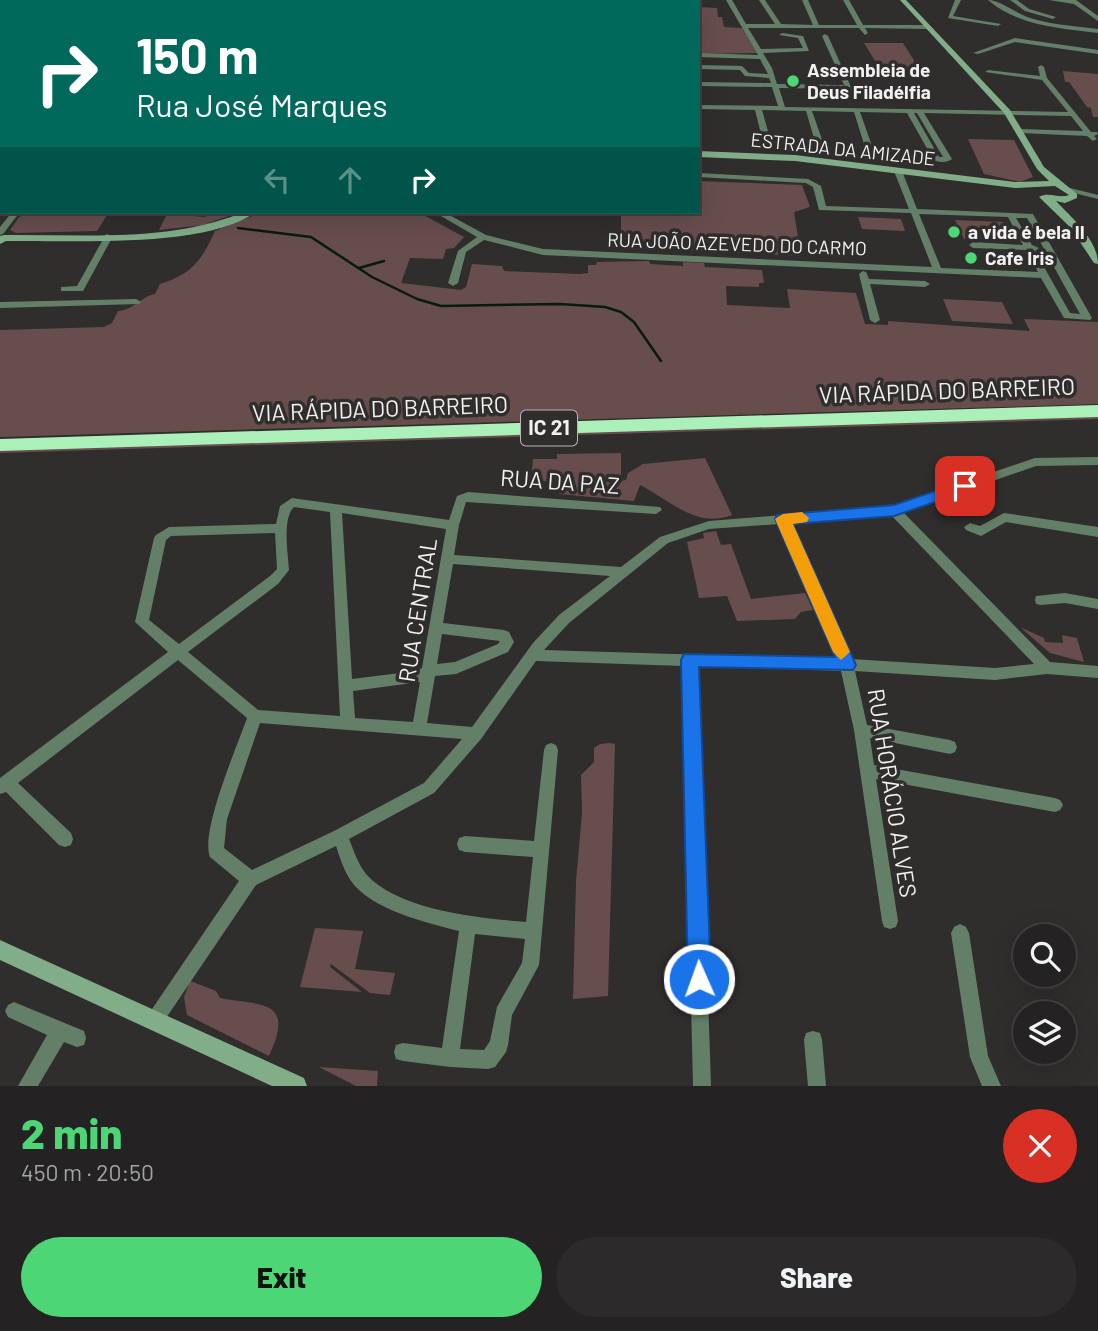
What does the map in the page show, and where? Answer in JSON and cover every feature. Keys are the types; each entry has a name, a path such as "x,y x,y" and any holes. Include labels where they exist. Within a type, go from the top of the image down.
{"highway":[{"name":"VIA RÁPIDA DO BARREIRO","path":"0,445 1098,411"},
{"name":"VIA RÁPIDA DO BARREIRO","path":"0,458 1098,425"}],"main road":[{"path":"903,0 1007,112 1041,169 1068,193 1074,225"},
{"name":"ESTRADA DA AMIZADE","path":"700,154 787,158 1040,190"},
{"path":"1041,169 1040,190 1074,225 1098,261"},
{"path":"1040,190 1068,193"},
{"path":"1040,190 1068,193"},
{"path":"1,236 181,233 215,226 246,214"},
{"path":"0,950 296,1086"}],"street":[{"path":"729,0 762,54 782,108"},
{"path":"762,0 780,27"},
{"path":"805,0 817,27"},
{"path":"846,0 866,36"},
{"path":"958,0 950,17 998,24 1010,20 1034,22 1097,31"},
{"path":"991,0 1010,20"},
{"path":"1052,0 1074,2 1098,21"},
{"path":"1014,1 1023,8"},
{"path":"1004,11 1009,5 1050,16 1098,21"},
{"path":"1004,11 1034,22"},
{"path":"998,24 1015,40"},
{"path":"745,26 928,27"},
{"path":"700,55 807,51 798,35 750,34"},
{"path":"700,85 849,86 825,36"},
{"path":"976,53 1015,40 1098,52"},
{"path":"755,43 804,43"},
{"path":"1041,66 1044,78 1094,136"},
{"path":"702,67 708,74 772,76"},
{"path":"988,72 1044,78"},
{"path":"700,107 1074,114"},
{"path":"758,107 768,142 764,147"},
{"path":"808,108 821,148 818,153"},
{"path":"856,109 873,160"},
{"path":"909,110 937,159 948,159 919,110"},
{"path":"1021,134 1094,136"},
{"path":"898,171 938,270"},
{"path":"700,175 808,181 817,186 822,208"},
{"path":"1068,193 1096,196"},
{"path":"810,207 1030,216 1087,317 1067,316 1011,216"},
{"path":"1,236 15,214"},
{"name":"RUA JOÃO AZEVEDO DO CARMO","path":"442,214 483,237 543,252 1044,275"},
{"path":"64,289 80,289 109,236"},
{"path":"453,284 462,251 483,237"},
{"path":"973,245 1049,249"},
{"path":"861,267 875,320"},
{"path":"864,281 925,284"},
{"path":"0,305 136,302"},
{"path":"154,1021 250,879 340,836 429,788 476,734 532,655 564,619 664,540 709,526 894,510 1035,462 1098,461"},
{"name":"RUA DA PAZ","path":"461,499 468,496 656,510"},
{"name":"RUA CENTRAL","path":"419,729 453,525 461,499"},
{"path":"65,839 4,785 177,651 274,580 283,570 281,528 284,509 292,502 453,525"},
{"path":"336,508 348,724"},
{"path":"894,510 1047,668"},
{"path":"970,527 981,531 1004,517 1098,532"},
{"name":"RUA HORÁCIO ALVES","path":"783,519 847,665 862,730 890,921"},
{"path":"281,528 169,532 160,538 142,622 255,716 476,734"},
{"path":"447,559 624,572"},
{"path":"1041,600 1065,598 1098,604"},
{"path":"345,686 418,677 429,671 456,668 503,648 507,642 504,636 436,628"},
{"path":"1032,652 1093,671"},
{"path":"532,655 847,665 995,674 1047,668 1093,671"},
{"path":"690,660 702,1086"},
{"path":"250,879 216,851 219,819 255,716"},
{"path":"862,730 950,747"},
{"path":"403,1052 488,1060 499,1045 503,1013 530,965 551,750"},
{"path":"868,771 1055,805"},
{"path":"340,836 358,878 399,902 443,920 534,931"},
{"path":"465,844 541,850"},
{"path":"450,1058 468,925"},
{"path":"960,933 979,1057 992,1086"},
{"path":"13,1011 69,1035 27,1086"},
{"path":"813,1041 817,1086"}],"shaded area":[{"path":"700,7 717,8 718,17 722,17 724,27 742,28 757,53 700,54"},
{"path":"864,43 903,43 922,73 882,72"},
{"path":"1063,71 1098,74 1098,117 1093,117 1091,108 1087,107 1069,82 1065,82"},
{"path":"968,139 1014,140 1033,177 1020,182 984,174"},
{"path":"700,181 802,185 810,207 794,212 801,256 621,247 621,214 700,214"},
{"path":"29,214 108,214 97,231 16,233 10,230 19,217"},
{"path":"167,214 194,214 192,216 205,217 208,214 234,214 203,225 159,230"},
{"path":"257,214 422,214 464,237 454,248 446,249 443,259 410,258 401,283 461,290 466,287 472,264 502,266 504,271 580,274 588,273 588,265 596,265 597,262 649,261 650,264 683,266 683,262 704,263 705,267 762,270 764,283 759,283 759,287 726,286 727,305 790,308 787,289 856,293 865,324 888,325 888,321 1030,331 1024,319 1098,322 1098,404 0,437 0,330 104,327 112,323 118,311 155,294 160,284 180,276 194,265 215,231"},
{"path":"858,217 901,219 905,231 862,229"},
{"path":"955,220 1004,222 1013,238 964,239"},
{"path":"943,299 1002,302 1013,324 952,321"},
{"path":"1098,415 1098,419 0,453 0,449"},
{"path":"621,453 621,481 626,480 628,473 643,464 705,458 732,515 719,518 695,516 640,485 634,501 559,494 567,481 531,481 533,459 557,459 557,454"},
{"path":"716,531 721,545 731,544 751,599 805,593 813,610 801,612 795,619 737,621 727,596 699,598 687,542 704,538 703,533"},
{"path":"1020,627 1044,638 1045,642 1063,643 1062,635 1077,638 1084,662 1050,653"},
{"path":"615,744 608,996 573,999 576,881 582,813 581,775 594,762 594,748"},
{"path":"315,928 363,931 355,969 395,973 390,995 370,993 331,964 330,967 362,992 300,987"},
{"path":"190,981 216,991 220,998 270,1008 276,1014 278,1024 269,1056 187,1015 184,997"},
{"path":"319,1067 378,1071 377,1086 356,1086"}],"waterway":[{"path":"238,228 311,237 372,277 417,299 441,306 560,304 605,307 621,312 634,322 661,361"},
{"path":"359,268 384,261"}],"slow traffic":[{"path":"802,518 783,519 841,652"}],"place":[{"name":"Assembleia de Deus Filadélfia","path":"793,81"},
{"name":"a vida é bela II","path":"954,232"},
{"name":"Cafe Iris","path":"971,258"}],"route":[{"path":"699,979 690,660 847,665 783,519 894,510 965,486"}]}
